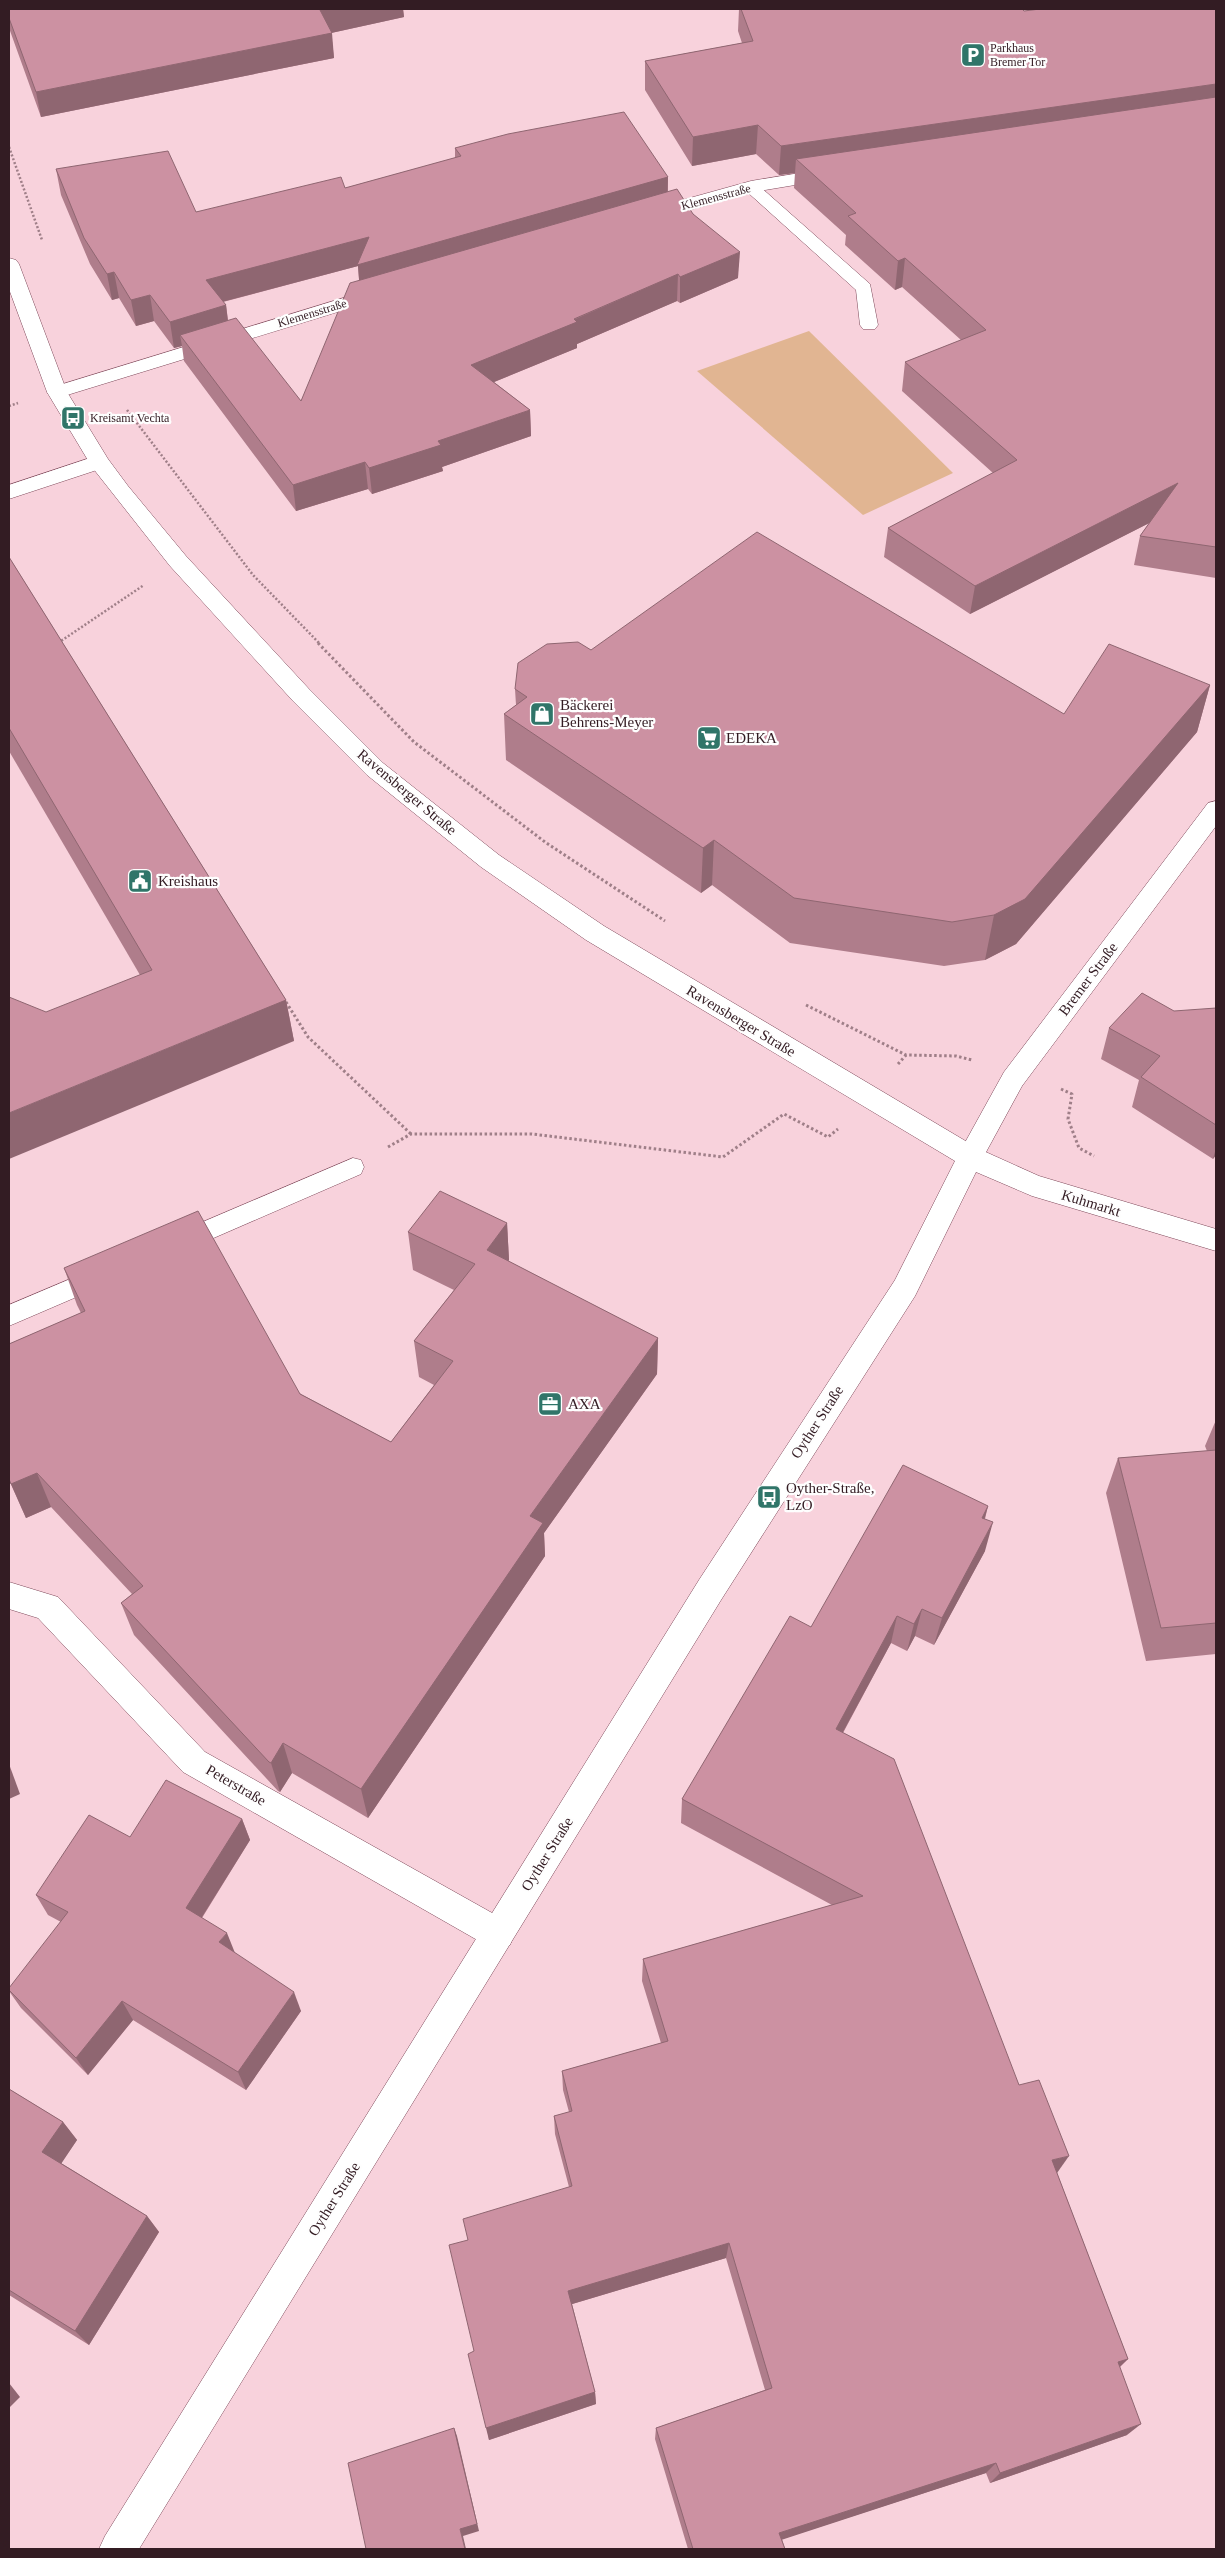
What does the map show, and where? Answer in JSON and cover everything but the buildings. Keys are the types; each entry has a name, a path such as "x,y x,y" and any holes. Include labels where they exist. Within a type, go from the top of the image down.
{"main road":[{"name":"Klemensstraße","path":"637,219 751,187 844,172"},
{"name":"Ravensberger Straße","path":"9,264 57,392 99,462 178,561 301,695 375,769 490,861 595,933 871,1100 970,1157"},
{"name":"Klemensstraße","path":"57,392 390,289"},
{"path":"9,492 99,462"},
{"name":"Bremer Straße","path":"970,1157 1020,1069 1216,809"},
{"name":"Kuhmarkt","path":"970,1157 1032,1185 1216,1240"},
{"name":"Oyther Straße","path":"118,2549 768,1497 905,1288 970,1157"},
{"name":"Peterstraße","path":"9,1596 47,1607 194,1762 498,1934"}],"lane":[{"path":"751,187 864,288 869,325"},
{"path":"154,1253 353,1167"},
{"path":"9,1316 118,1269"}],"path":[{"path":"9,147 45,248"},
{"path":"103,378 159,455 253,575 414,742 545,842 667,922"},
{"path":"52,646 178,561"},
{"path":"281,995 308,1037 411,1134"},
{"path":"801,1002 906,1055 956,1056 1020,1069 1072,1094 1068,1119 1079,1148 1100,1160"},
{"path":"353,1167 411,1134 532,1134 723,1157 784,1114 828,1137 871,1100 906,1055"}],"shaded area":[{"path":"809,331 953,473 863,515 697,371"}],"place":[{"name":"Parkhaus Bremer Tor","path":"973,55"},
{"name":"Kreisamt Vechta","path":"73,418"},
{"name":"Bäckerei Behrens-Meyer","path":"542,714"},
{"name":"EDEKA","path":"709,738"},
{"name":"Kreishaus","path":"140,881"},
{"name":"AXA","path":"550,1404"},
{"name":"Oyther-Straße, LzO","path":"769,1497"}]}
